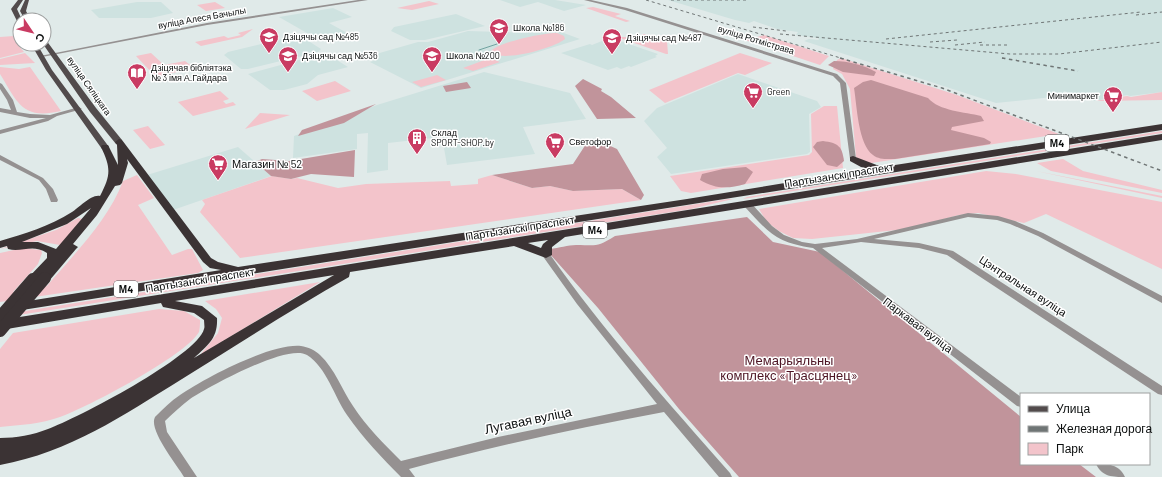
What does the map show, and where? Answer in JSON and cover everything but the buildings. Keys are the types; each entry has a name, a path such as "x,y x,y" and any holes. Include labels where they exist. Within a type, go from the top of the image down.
{"highway":[{"name":"Партызанскі праспект","path":"0,310 251,269 1162,126"},
{"name":"Партызанскі праспект","path":"0,325 363,268 1162,137"},
{"path":"119,142 207,260 214,265 226,268 251,269"},
{"path":"0,317 39,279 99,214 114,188 123,162 119,142"},
{"path":"0,331 39,279 52,258 91,216 109,188 114,173 113,164 105,147"},
{"path":"853,158 868,167 887,169"},
{"path":"843,176 853,172 853,158"},
{"path":"0,245 68,221 88,207 109,188"},
{"path":"735,194 746,204"},
{"path":"514,243 535,249 546,255 547,246 564,235"},
{"path":"0,250 25,244 41,245 53,252 52,258"},
{"path":"0,458 28,453 71,437 130,404 334,280 363,268"},
{"path":"0,445 9,445 41,438 82,422 168,370 198,348 210,334 213,324 209,315 198,308 149,302"}],"main road":[{"path":"15,12 14,10 21,0"},
{"path":"24,12 27,0"},
{"name":"вуліца Сяліцкага","path":"52,51 90,106 119,142"},
{"name":"вуліца Сяліцкага","path":"39,52 49,70 79,109 105,147"},
{"path":"79,109 90,106"}],"street":[{"name":"вуліца Алеся Бачылы","path":"42,56 214,23 366,0"},
{"name":"вуліца Ротмістрава","path":"586,0 626,9 835,75 843,83 853,158"},
{"path":"0,85 10,100 14,112"},
{"path":"0,132 79,109"},
{"path":"0,110 44,119"},
{"path":"0,157 41,179 49,189 54,200"},
{"path":"746,204 769,228 782,237 800,244 815,246"},
{"name":"Цэнтральная вуліца","path":"815,246 857,241 968,215 982,215 999,218 1029,229 1162,300"},
{"name":"Цэнтральная вуліца","path":"857,241 917,245 937,248 950,253 1162,391"},
{"name":"Паркавая вуліца","path":"815,246 1020,402"},
{"path":"546,255 589,314 726,477"},
{"path":"191,477 162,433 158,420 170,407 199,388 256,360 297,350 308,352 322,364 358,421 408,477"},
{"name":"Лугавая вуліца","path":"399,467 460,450 528,434 666,407"},
{"path":"1103,465 1119,477"}],"shaded area":[{"path":"500,0 555,0 586,5 564,11 538,2 520,7"},
{"path":"668,0 1162,0 1162,92 1130,96 1127,95 1094,101 1064,91 1062,96 996,103 804,41 809,39 819,40 818,38 796,35 798,32 777,29 754,21 749,23 735,20"},
{"path":"137,2 161,2 173,13 151,18 99,18 91,10"},
{"path":"333,8 352,17 329,23 349,34 321,41 279,17"},
{"path":"456,14 485,26 425,40 410,40 391,31 394,27"},
{"path":"553,29 580,39 421,88 370,62 376,60 369,56 418,42 428,42 468,31 539,33"},
{"name":"Дзіцячы сад №485","path":"299,35 321,49 318,52 248,69 241,69 224,55 228,52"},
{"name":"Дзіцячы сад №487","path":"607,39 614,41 617,40 658,54 655,56 657,57 631,67 629,66 621,69 617,67 608,70 561,53 590,44 592,45"},
{"name":"Дзіцячы сад №536","path":"321,54 327,54 348,67 318,75 307,84 284,90 270,90 248,74"},
{"path":"484,72 570,93 586,119 523,127 535,154 447,165 442,137 388,143 388,170 367,173 368,133 357,134 357,149 293,158 294,136 377,105"},
{"path":"738,74 817,101 821,107 809,114 810,152 807,154 671,174 657,157 667,148 644,121 657,108"},
{"path":"238,147 271,176 173,210 147,175"}],"green space":[{"path":"429,1 439,4 412,10 397,8"},
{"path":"215,2 225,8 206,11 197,5"},
{"path":"593,7 621,14 615,16 630,21 626,22 586,8"},
{"path":"253,29 242,37 201,46 195,42 224,36 228,38 241,35 238,33"},
{"path":"557,33 564,36 565,39 559,43 540,50 506,56 497,55 491,52 501,45 510,42 532,36"},
{"path":"644,34 667,41 668,54 617,37 635,37"},
{"path":"764,35 829,56 820,65 742,39"},
{"path":"12,36 12,52 24,52 0,58 0,37"},
{"path":"25,53 35,63 0,65 0,59"},
{"path":"151,53 164,65 185,61 194,68 156,77 136,56"},
{"path":"740,53 772,63 745,75 738,73 665,103 649,90"},
{"path":"490,58 500,62 473,71 463,68"},
{"path":"841,58 957,95 1059,134 865,164 856,157 850,89 842,74 833,69 837,60"},
{"path":"834,61 856,64 876,72 874,76 843,72 828,65"},
{"path":"0,67 19,69 30,67 61,111 38,113 29,111 23,107 17,101 0,74"},
{"path":"437,75 446,80 421,87 412,82"},
{"path":"583,79 602,89 601,91 611,97 636,118 597,119 575,86"},
{"path":"871,80 928,98 939,106 945,108 981,116 984,121 952,127 951,130 984,138 991,142 990,144 895,159 875,157 868,150 861,134 854,88 863,82"},
{"path":"335,81 351,91 317,101 302,91"},
{"path":"467,82 471,88 446,92 443,86"},
{"path":"220,91 229,99 223,101 226,104 233,102 236,105 193,116 178,102"},
{"path":"1162,92 1162,100 1095,101 1127,96 1131,97"},
{"path":"376,104 344,123 298,136 302,130"},
{"path":"824,106 837,106 843,168 691,193 681,191 670,176 809,155 812,152 811,114"},
{"path":"260,113 290,115 245,129"},
{"path":"148,126 165,145 150,149 133,130"},
{"path":"1162,131 1162,133 743,199 747,197"},
{"path":"597,140 617,149 644,195 641,200 622,189 573,191 550,186 532,188 492,175 573,164 588,141"},
{"path":"823,141 836,144 842,152 844,161 837,167 827,165 813,147 817,142"},
{"path":"355,150 354,177 311,174 291,179 271,176 255,162 262,159 289,161"},
{"path":"1063,159 1083,171 1162,190 1162,193 1051,171 1037,163"},
{"path":"746,167 753,172 745,184 733,187 716,187 700,180 702,174 723,169"},
{"path":"986,171 1016,174 1162,202 1162,269 1046,214 1024,223 978,213 959,215 906,229 812,239 793,238 779,231 767,222 759,209"},
{"path":"1036,171 1162,196 1162,198"},
{"path":"137,175 154,198 138,205 172,255 192,249 203,270 198,273 0,302 0,253 23,248 41,250 42,253 38,264 13,292 47,286 90,236 109,210 123,181"},
{"path":"492,175 532,188 550,186 573,191 622,189 641,200 240,258 200,212 205,204 202,200 272,176 291,179 297,178 338,188 366,184 450,181 451,186 478,184 478,179"},
{"path":"733,199 691,209 0,318 0,315"},
{"name":"Мемарыяльны комплекс «Трасцянец»","path":"747,217 773,242 820,252 1020,416 1020,465 1080,465 1096,477 739,477 679,409 598,308 549,253 550,249 567,246 600,244 615,236"},
{"path":"78,218 83,219 60,245 37,241 0,249 56,230"},
{"path":"320,282 200,355 218,333 222,318 216,309 205,301"},
{"path":"159,309 184,311 200,320 199,332 190,342 156,367 92,403 53,419 30,424 0,427 0,349 13,333"}],"waterway":[{"path":"479,50 497,44"}],"railway":[{"path":"646,0 844,59"},
{"path":"671,0 748,0"},
{"path":"886,39 1141,12"},
{"path":"1136,15 1162,12"},
{"path":"753,27 786,31"},
{"path":"780,34 1010,54 1059,54 1162,42"},
{"path":"930,42 957,40"},
{"path":"955,45 985,42"},
{"path":"980,45 1010,45"},
{"path":"840,58 942,88 1162,171"},
{"path":"1006,59 1002,58 1078,71"}],"place":[{"name":"Школа №186","path":"499,45"},
{"name":"Дзіцячы сад №485","path":"269,54"},
{"name":"Дзіцячы сад №487","path":"612,55"},
{"name":"Дзіцячы сад №536","path":"288,73"},
{"name":"Школа №200","path":"432,73"},
{"name":"Дзіцячая бібліятэка № 3 імя А.Гайдара","path":"137,90"},
{"name":"Green","path":"753,109"},
{"name":"Минимаркет","path":"1113,113"},
{"name":"Склад SPORT-SHOP.by","path":"417,155"},
{"name":"Светофор","path":"555,159"},
{"name":"Магазин № 52","path":"218,181"}]}
